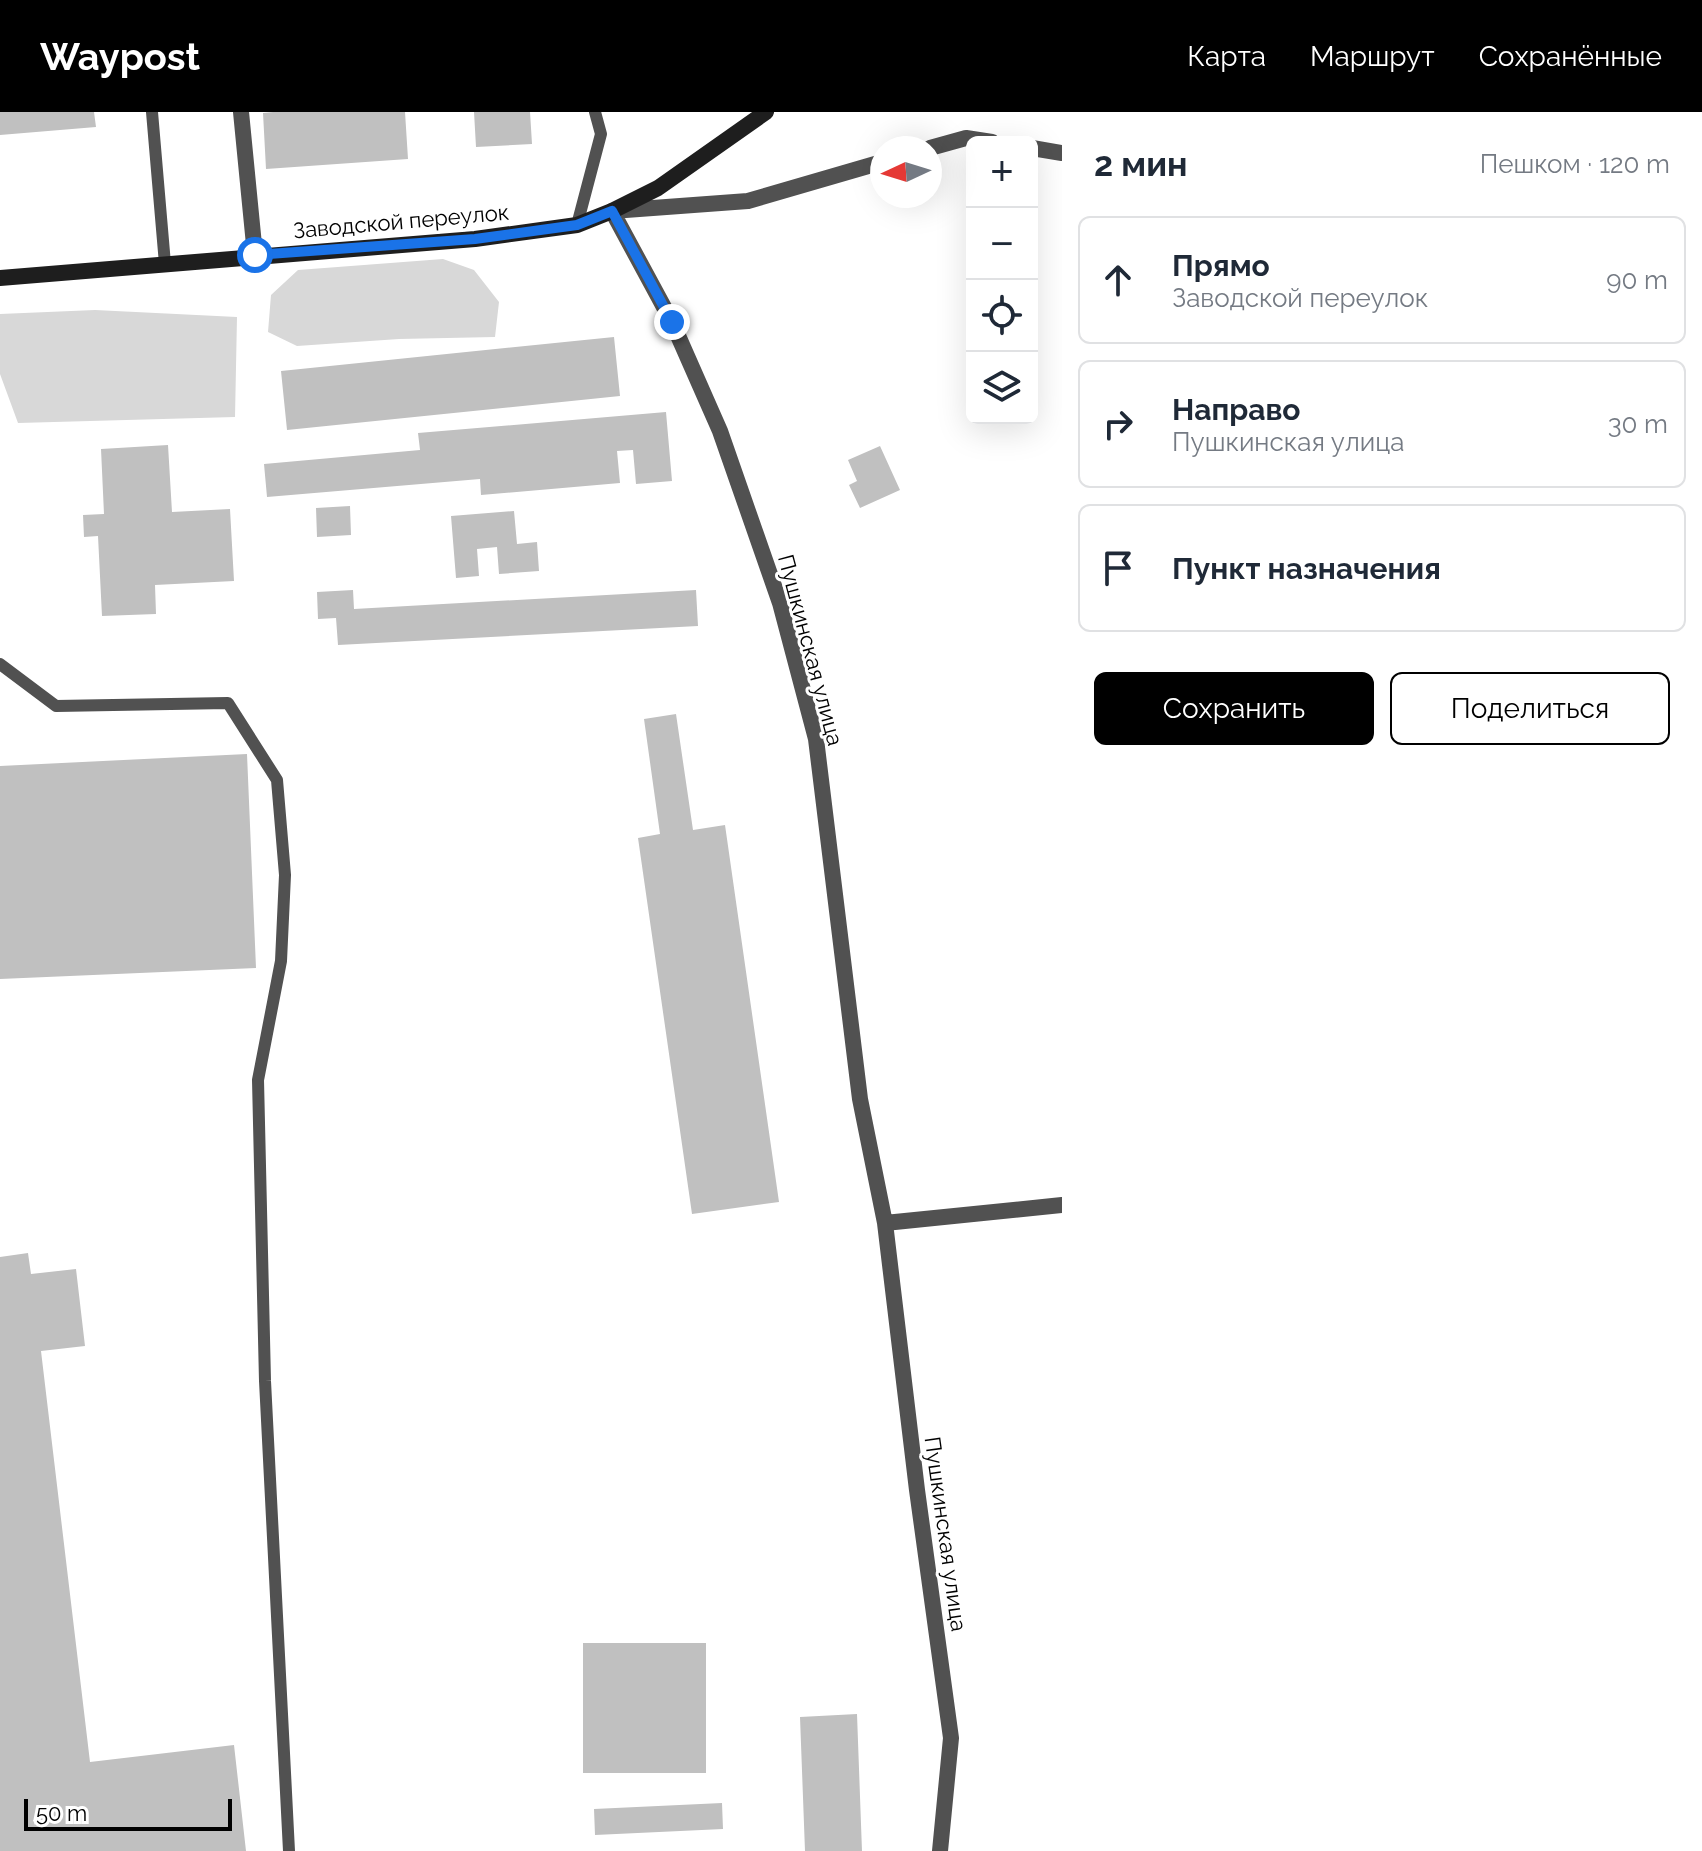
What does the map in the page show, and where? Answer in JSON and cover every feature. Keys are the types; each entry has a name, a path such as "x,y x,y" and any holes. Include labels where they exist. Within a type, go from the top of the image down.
{"street":[{"path":"241,112 255,255"},
{"name":"Заводской переулок","path":"0,278 475,239 577,225 658,188 766,112"},
{"path":"942,145 966,138"},
{"path":"1038,149 1062,153"},
{"path":"612,211 748,201 870,165"},
{"name":"Пушкинская улица","path":"612,211 672,322 720,431 780,603 816,739 860,1099 885,1223 951,1738 940,1851"},
{"path":"885,1223 1062,1205"}],"lane":[{"path":"152,112 165,264"},
{"path":"577,225 601,134 595,112"},
{"path":"0,664 56,706 228,703 277,780 285,875 281,961 258,1080 265,1381 289,1851"}],"shaded area":[{"path":"443,259 474,270 499,302 495,337 297,346 268,332 271,295 298,270"},
{"path":"95,310 237,317 235,417 18,423 0,374 0,314"}],"building":[{"path":"0,112 94,112 96,127 0,135"},
{"path":"405,112 408,159 266,169 263,113"},
{"path":"474,112 530,112 532,144 476,147"},
{"path":"614,337 620,396 287,430 281,371"},
{"path":"666,412 672,481 636,484 633,450 617,451 620,483 481,495 480,479 267,497 264,464 420,450 418,433"},
{"path":"168,445 172,512 230,509 234,581 155,585 156,614 102,616 98,536 84,537 83,515 104,514 101,449"},
{"path":"880,446 900,490 860,508 849,485 857,481 848,460"},
{"path":"350,506 351,535 317,537 316,508"},
{"path":"514,511 517,544 537,542 539,571 499,574 497,547 477,549 479,576 456,578 451,516"},
{"path":"353,590 354,609 696,590 698,626 338,645 336,618 318,619 317,592"},
{"path":"676,714 693,830 725,825 779,1202 692,1214 638,838 660,834 644,719"},
{"path":"247,754 256,968 0,979 0,766"},
{"path":"28,1253 31,1274 76,1269 85,1346 41,1351 90,1762 234,1745 246,1851 0,1851 0,1257"},
{"path":"583,1643 706,1643 706,1773 583,1773"},
{"path":"857,1714 862,1851 805,1851 800,1717"},
{"path":"722,1803 723,1829 595,1835 594,1809"}],"route":[{"path":"255,255 475,239 577,225 612,211 672,322"}]}
